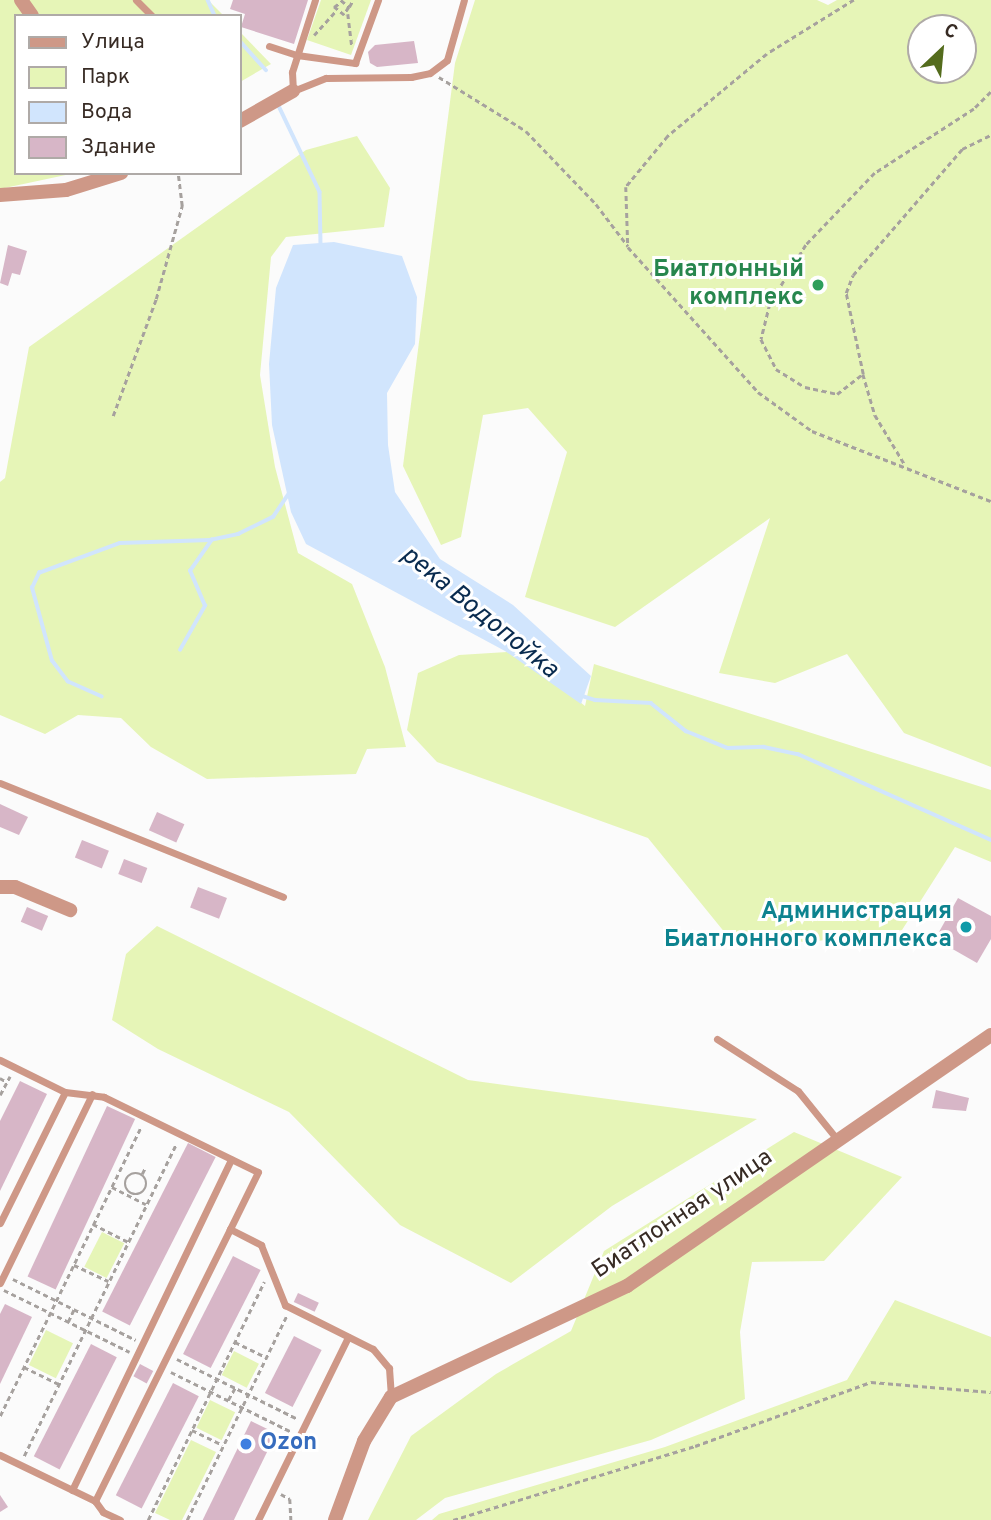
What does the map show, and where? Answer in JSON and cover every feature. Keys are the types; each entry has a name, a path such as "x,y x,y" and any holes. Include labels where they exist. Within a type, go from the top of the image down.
{"street":[{"path":"242,120 293,91"},
{"path":"0,195 66,190 115,175"},
{"path":"0,887 15,887 70,910"},
{"name":"Биатлонная улица","path":"391,1397 627,1286 836,1138 991,1035"},
{"path":"335,1520 365,1441 391,1397"}],"lane":[{"path":"136,0 150,14"},
{"path":"315,0 297,55 293,91 326,78 399,78 430,72 447,60 464,0"},
{"path":"269,46 297,55 355,63 378,0"},
{"path":"0,783 283,897"},
{"path":"717,1040 798,1091 836,1138"},
{"path":"0,1060 65,1092 92,1094 145,1117 258,1172 95,1501"},
{"path":"0,1223 65,1092"},
{"path":"2,1279 92,1094"},
{"path":"72,1489 232,1159"},
{"path":"230,1229 261,1245 282,1302 290,1309 373,1349 388,1368 391,1397"},
{"path":"258,1520 348,1337"},
{"path":"0,1455 95,1501 103,1512 120,1520"}],"path":[{"path":"311,41 335,12 334,7 342,0 349,7"},
{"path":"353,0 348,12 354,48"},
{"path":"628,247 625,187 668,136 767,54 855,0"},
{"path":"335,12 348,12"},
{"path":"430,72 526,131 596,204 628,247 758,392 812,431 991,501"},
{"path":"863,374 837,394 805,387 776,369 761,339 770,304 806,245 875,173 974,109 991,92"},
{"path":"906,466 875,415 863,374 846,293 853,275 962,149 991,135"},
{"path":"113,416 156,299 182,206 178,175"},
{"path":"0,1095 14,1067"},
{"path":"0,1079 7,1082"},
{"path":"0,1416 145,1117"},
{"path":"20,1464 181,1135"},
{"path":"131,1195 146,1189 142,1174 145,1168"},
{"path":"131,1195 126,1179 132,1173 142,1174"},
{"path":"112,1187 147,1204"},
{"path":"93,1224 128,1242"},
{"path":"74,1265 109,1282"},
{"path":"148,1520 270,1269"},
{"path":"2,1279 56,1300 143,1343"},
{"path":"0,1288 137,1355"},
{"path":"68,1322 74,1309"},
{"path":"187,1520 290,1309"},
{"path":"235,1342 266,1357"},
{"path":"167,1355 306,1423"},
{"path":"24,1367 59,1384"},
{"path":"161,1367 300,1435"},
{"path":"453,1520 695,1446 871,1382 991,1392"},
{"path":"229,1400 235,1388"},
{"path":"192,1430 223,1445"},
{"path":"273,1490 290,1499 291,1520"}],"green space":[{"path":"0,0 208,0 222,14 14,14 14,175 66,175 0,189"},
{"path":"321,0 371,0 351,55 307,40"},
{"path":"475,0 817,0 828,5 837,0 991,0 991,767 904,733 847,654 775,683 719,673 770,518 615,627 525,597 567,452 528,408 483,415 461,537 441,545 403,466 455,63"},
{"path":"242,34 271,64 242,81"},
{"path":"357,136 390,188 384,227 286,237 271,257 260,375 275,467 298,553 352,584 385,667 406,747 367,749 356,774 207,779 151,747 121,718 78,715 45,734 0,715 0,482 5,478 29,347 306,150"},
{"path":"507,652 541,671 585,706 594,664 991,790 991,862 955,847 902,930 810,942 730,939 648,838 437,762 407,730 418,673 459,655"},
{"path":"157,926 468,1080 757,1119 612,1206 511,1283 400,1225 289,1112 158,1049 112,1020 126,954"},
{"path":"794,1132 902,1177 824,1261 752,1262 740,1332 745,1399 651,1440 445,1498 416,1520 368,1520 411,1436 496,1374 571,1331 604,1251"},
{"path":"102,1232 124,1243 107,1278 84,1267"},
{"path":"895,1300 991,1337 991,1520 432,1520 439,1514 665,1447 847,1380"},
{"path":"46,1330 73,1343 56,1378 29,1365"},
{"path":"234,1351 259,1364 247,1388 222,1375"},
{"path":"210,1400 235,1412 222,1440 196,1428"},
{"path":"191,1440 216,1452 182,1520 170,1520 155,1513"}],"water":[{"path":"334,242 402,256 417,297 415,344 387,393 388,445 395,492 440,559 513,605 591,676 581,704 505,651 306,544 291,512 272,425 269,364 276,288 293,245"}],"building":[{"path":"233,0 308,0 294,44 242,27 245,14 230,9"},
{"path":"414,41 418,63 377,67 370,63 368,52 375,45"},
{"path":"8,245 27,251 20,275 12,273 8,286 0,283"},
{"path":"0,804 28,817 19,835 0,827"},
{"path":"157,812 184,824 176,842 149,830"},
{"path":"82,840 109,851 102,868 75,858"},
{"path":"124,859 147,868 142,883 118,874"},
{"path":"198,887 227,898 219,919 190,908"},
{"name":"Администрация Биатлонного комплекса","path":"958,898 991,916 991,939 977,963 935,939"},
{"path":"27,907 48,916 42,931 21,922"},
{"path":"20,1081 47,1094 0,1191 0,1121"},
{"path":"936,1090 969,1098 966,1111 932,1108"},
{"path":"107,1106 135,1119 56,1289 28,1276"},
{"path":"188,1143 216,1157 130,1325 102,1311"},
{"path":"233,1256 261,1270 211,1368 183,1354"},
{"path":"298,1293 319,1303 315,1312 294,1302"},
{"path":"5,1304 32,1317 0,1384 0,1314"},
{"path":"294,1336 322,1350 293,1407 265,1393"},
{"path":"91,1344 117,1357 60,1469 34,1456"},
{"path":"140,1364 153,1371 147,1383 133,1376"},
{"path":"173,1383 199,1396 142,1508 116,1495"},
{"path":"251,1421 276,1433 234,1520 203,1520"},
{"path":"0,1495 8,1507 0,1512"}],"waterway":[{"name":"река Водопойка","path":"208,0 214,14"},
{"name":"река Водопойка","path":"242,43 266,70"},
{"name":"река Водопойка","path":"279,106 320,192 321,245"},
{"path":"102,697 68,682 52,661 32,588 39,573 120,543 210,540 238,534 273,517 288,495"},
{"path":"180,650 205,606 190,571 212,540"},
{"name":"река Водопойка","path":"579,695 595,700 651,703 686,731 728,748 764,747 798,754 991,840"}],"place":[{"name":"Биатлонный комплекс","path":"818,285"},
{"name":"Администрация Биатлонного комплекса","path":"966,927"},
{"name":"Ozon","path":"246,1444"}]}
